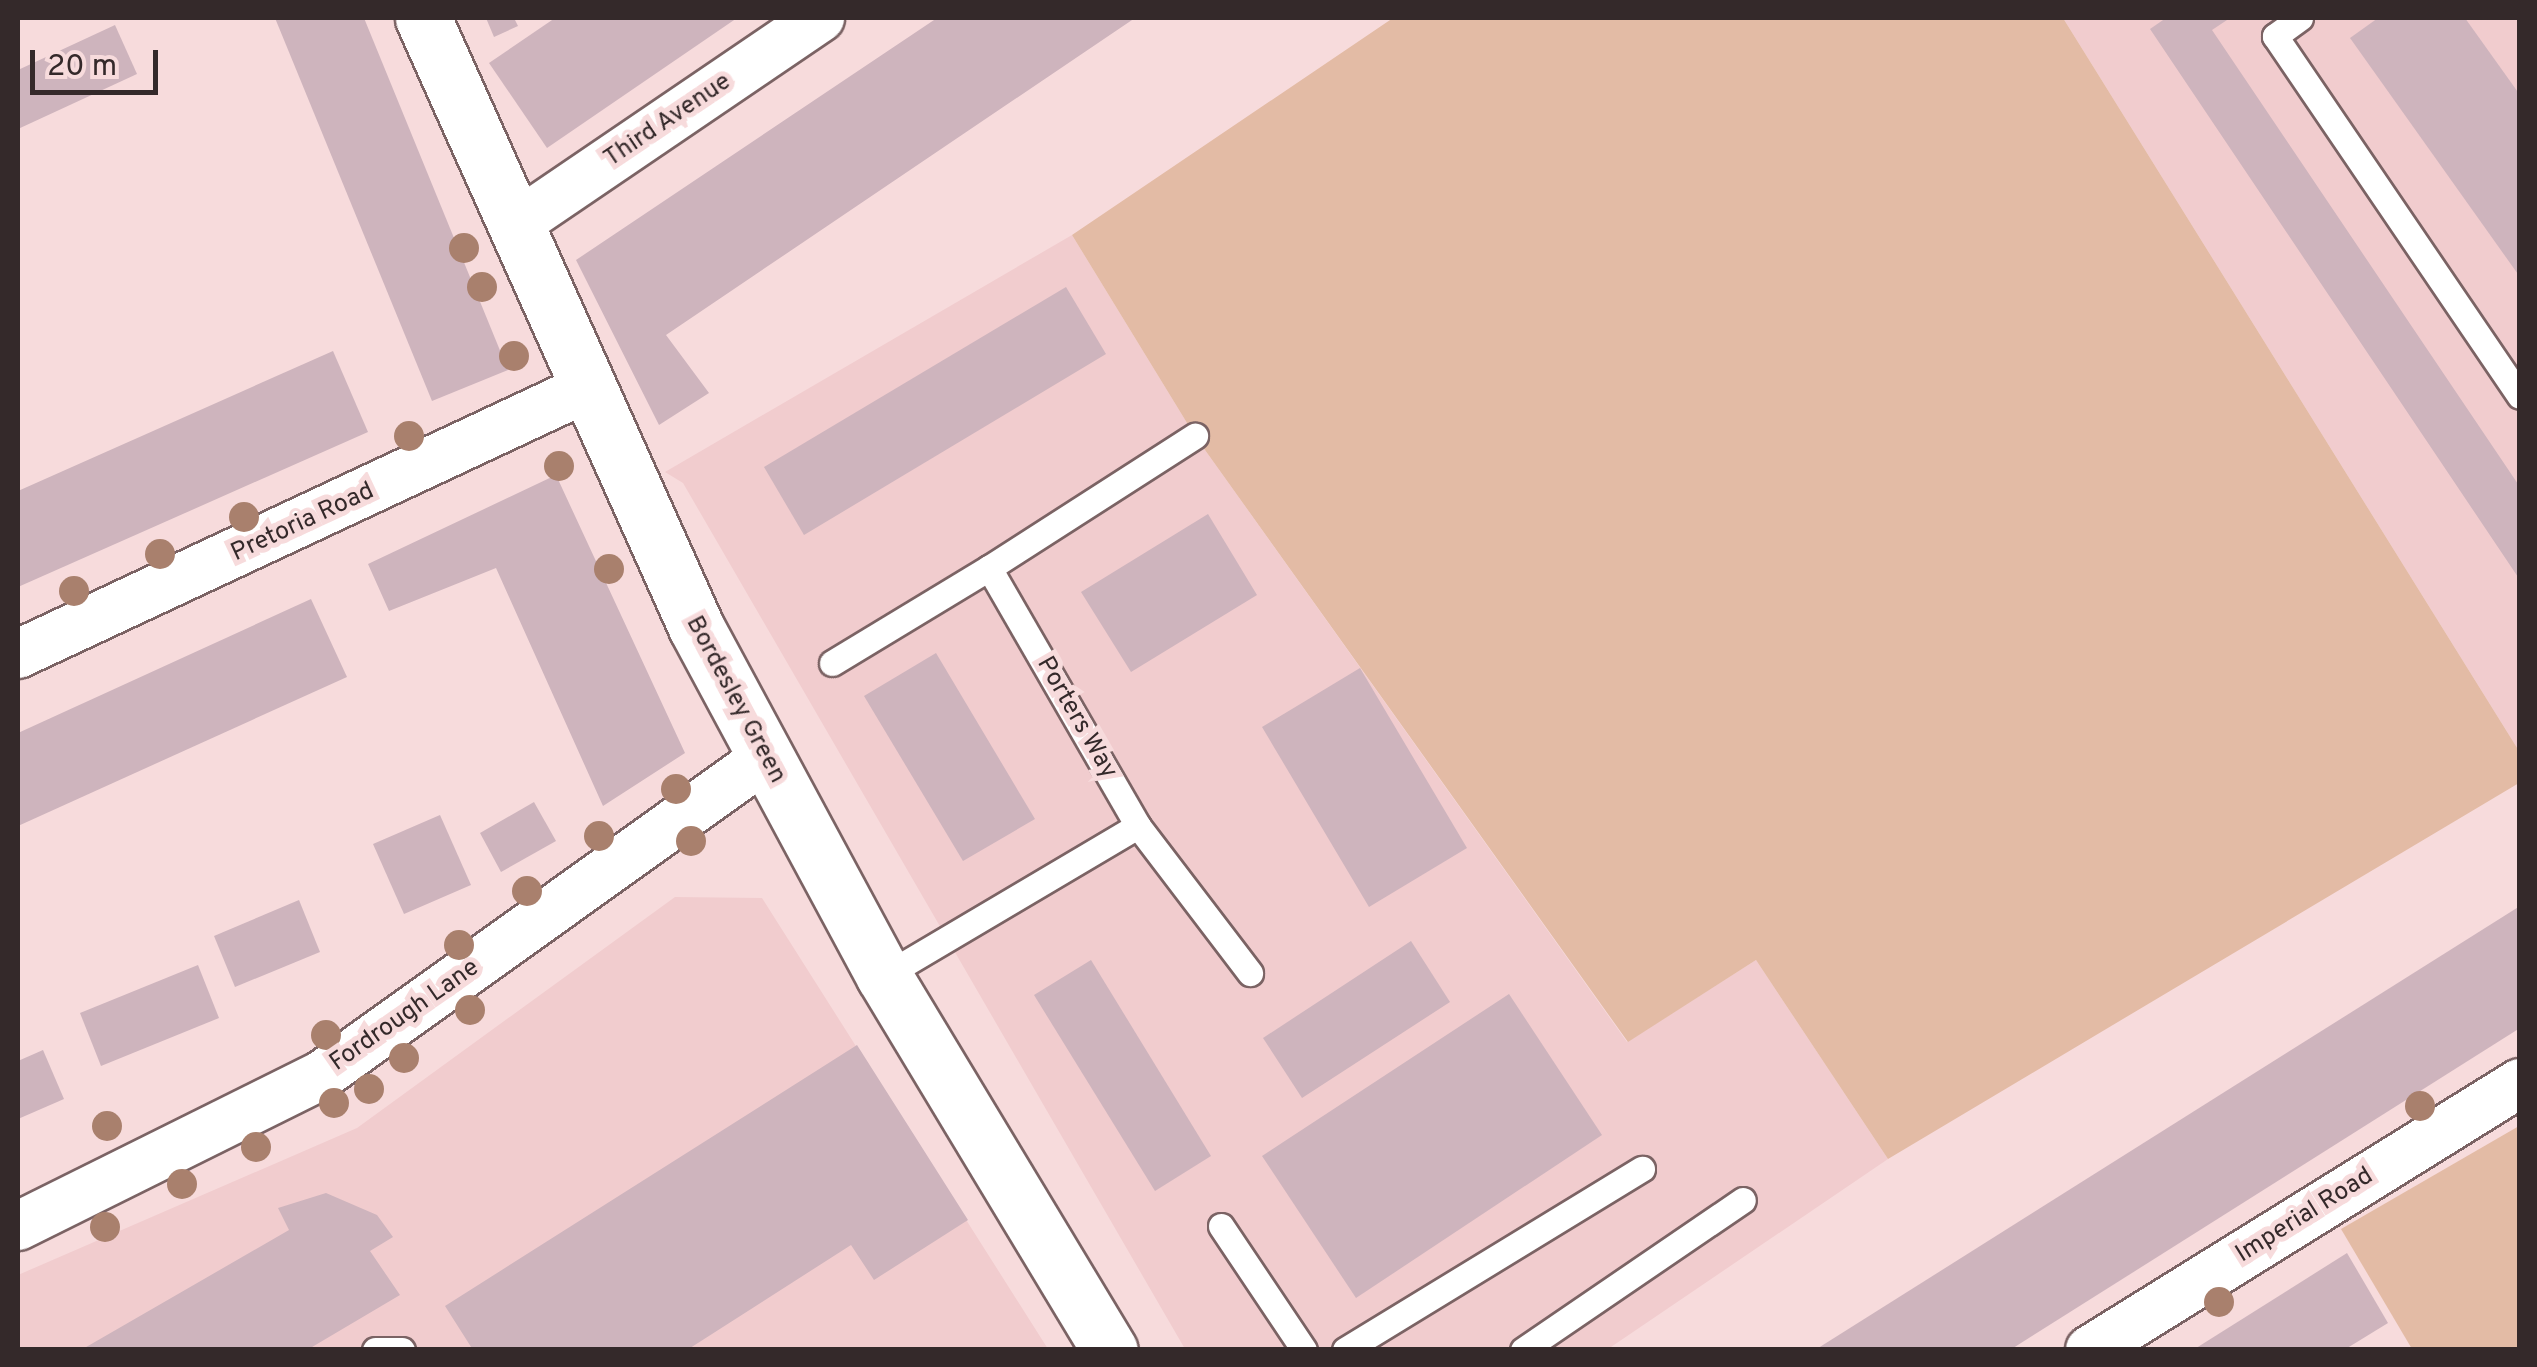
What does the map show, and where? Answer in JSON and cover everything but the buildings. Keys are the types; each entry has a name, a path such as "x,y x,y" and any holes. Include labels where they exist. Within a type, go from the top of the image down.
{"main road":[{"name":"Bordesley Green","path":"423,18 587,388 764,758 884,976 1110,1350"}],"street":[{"name":"Third Avenue","path":"516,225 820,18"},
{"name":"Pretoria Road","path":"18,654 587,388"},
{"name":"Fordrough Lane","path":"18,1226 322,1075 764,758"},
{"name":"Imperial Road","path":"2090,1350 2520,1083"}],"lane":[{"path":"2300,18 2275,36 2520,396"},
{"path":"832,664 1195,436"},
{"name":"Porters Way","path":"989,568 1138,826 1250,973"},
{"path":"884,976 1138,826"},
{"path":"1345,1350 1642,1169"},
{"path":"1523,1350 1744,1200"},
{"path":"1220,1226 1304,1350"},
{"path":"376,1350 402,1350"}],"shaded area":[{"path":"1393,18 2063,18 2519,751 2519,783 1888,1159 1756,960 1628,1042 1195,436 1072,235"},
{"path":"2063,18 2519,18 2519,751"},
{"path":"1072,235 1195,436 1627,1042 1756,960 1888,1159 1608,1349 1185,1349 683,483 665,472"},
{"path":"675,897 762,898 1048,1349 18,1349 18,1275 357,1128"},
{"path":"2519,1126 2519,1349 2412,1349 2341,1229"}]}
